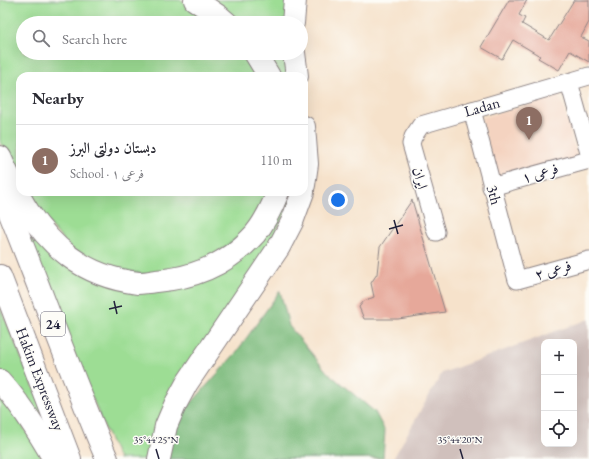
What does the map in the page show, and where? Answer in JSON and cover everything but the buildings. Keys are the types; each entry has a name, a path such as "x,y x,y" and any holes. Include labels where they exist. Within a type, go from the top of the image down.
{"highway":[{"path":"195,0 219,16"},
{"path":"294,16 295,0"},
{"path":"259,60 267,72"},
{"path":"295,60 296,72"},
{"path":"0,157 16,190"},
{"name":"Hakim Expressway","path":"0,189 29,260 79,393 107,459"},
{"path":"19,196 37,225 52,242 71,258 94,271 112,278 139,283 189,276 209,268 229,257 241,248 256,233 270,211 276,196"},
{"path":"159,459 166,426 175,405 187,383 279,247 292,222 302,196"},
{"name":"Hakim Expressway","path":"0,276 70,459"},
{"path":"0,381 15,398 31,421 54,459"}],"street":[{"name":"Ladan","path":"421,125 589,76"},
{"path":"569,82 589,153"},
{"name":"3th","path":"472,110 491,187 517,280"},
{"name":"ایران","path":"421,125 413,137 411,144 436,232"},
{"name":"فرعی ۱","path":"491,187 589,160"},
{"name":"فرعی ۲","path":"517,280 589,260"}],"shaded area":[{"path":"558,96 562,102 577,157 496,180 482,118"},
{"path":"589,319 589,459 393,459 442,373"}],"green space":[{"path":"0,0 181,0 207,16 16,16 16,60 251,60 258,72 16,72 16,178 0,141"},
{"path":"208,0 291,0 290,16 229,16"},
{"path":"267,60 290,60 291,72 274,72"},
{"path":"25,196 270,196 253,227 198,266 152,275 104,268 70,248"},
{"path":"283,196 295,196 152,459 119,459 105,429 15,208 53,251 184,285"},
{"path":"280,291 289,326 327,372 375,412 385,431 383,458 167,459 177,419 235,354"},
{"path":"0,307 56,441 0,372"},
{"path":"0,395 34,442 42,459 0,459"}],"place":[{"name":"دبستان دولتی البرز","path":"529,140"}]}
